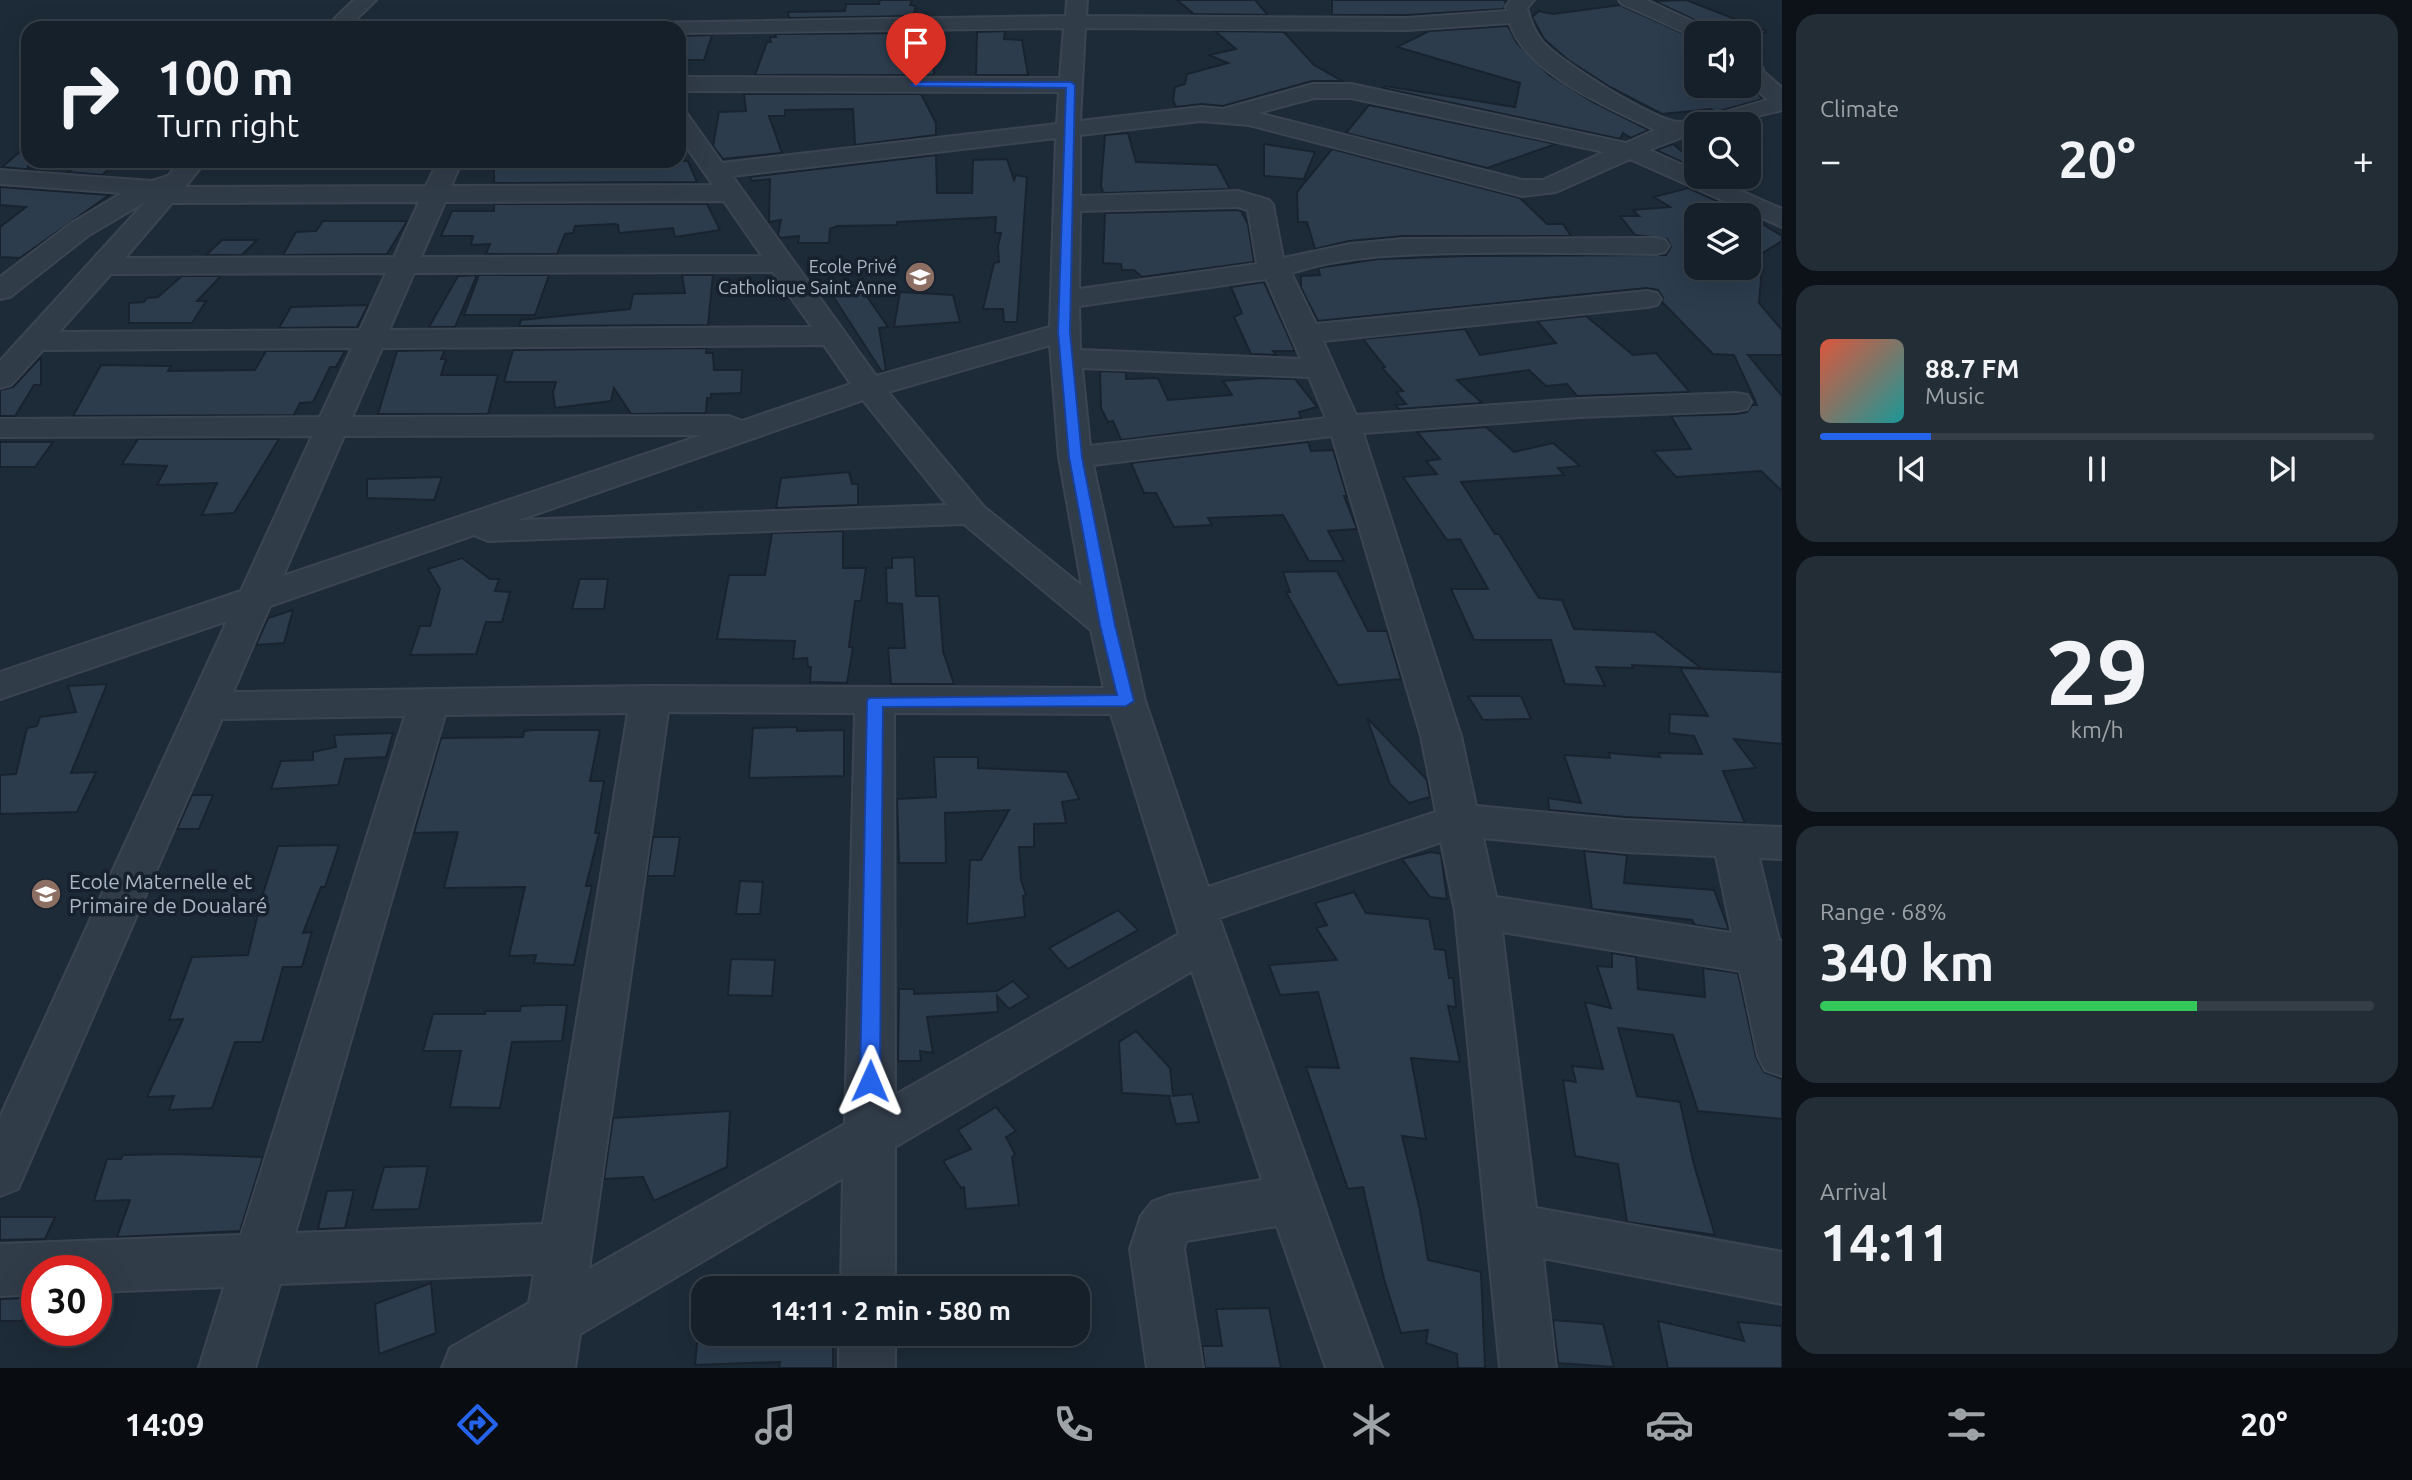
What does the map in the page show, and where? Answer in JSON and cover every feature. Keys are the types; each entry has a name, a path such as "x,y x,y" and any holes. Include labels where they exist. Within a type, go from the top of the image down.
{"street":[{"path":"343,21 366,0"},
{"path":"686,122 722,83 734,25 736,0"},
{"path":"1629,0 1684,25"},
{"path":"686,23 843,23 1076,11 1407,24 1520,8 1531,42 1555,65 1594,90 1674,130"},
{"path":"1076,11 1068,131 1069,204 1065,330 1075,457 1108,625 1126,701 1199,925 1353,1368"},
{"path":"839,84 843,23"},
{"path":"1761,59 1772,60"},
{"path":"1761,82 1782,101"},
{"path":"686,84 1071,85"},
{"path":"1226,114 1312,91 1351,91 1632,151 1782,219"},
{"path":"716,171 1201,114 1226,114 1522,188 1547,187 1674,130 1782,101"},
{"path":"686,131 869,388 972,514 1108,625"},
{"path":"0,1173 447,168"},
{"path":"0,177 171,181 434,195 731,193"},
{"path":"0,379 104,266 171,181"},
{"path":"0,291 65,240 112,208 171,181"},
{"path":"1069,204 1250,201 1260,205 1272,270 1281,278 1345,425 1441,736 1478,911 1528,1368"},
{"path":"0,686 869,388 1324,256 1410,247 1656,246"},
{"path":"104,266 781,264"},
{"path":"1065,330 1314,352 1647,299"},
{"path":"37,341 832,336"},
{"path":"1075,457 1345,425 1579,408 1736,402"},
{"path":"0,428 762,425"},
{"path":"447,533 972,514"},
{"path":"208,706 650,699 1126,701"},
{"path":"547,1368 650,699"},
{"path":"868,1276 875,701"},
{"path":"227,1368 429,703"},
{"path":"470,1368 869,1135 1199,925 1459,820 1625,836 1782,843"},
{"path":"1734,841 1770,958 1782,1056"},
{"path":"1478,911 1770,958"},
{"path":"1175,1368 1157,1249 1160,1233 1171,1219 1294,1199"},
{"path":"1512,1228 1782,1278"},
{"path":"0,1269 566,1248"},
{"path":"867,1346 867,1368"}],"building":[{"path":"880,0 912,0 910,5 916,6 913,16 789,18 788,12 845,11 846,4 879,4"},
{"path":"1177,0 1255,0 1268,15 1194,14"},
{"path":"1332,0 1506,2 1504,9 1407,15 1332,15"},
{"path":"1686,0 1740,21 1697,21 1654,1"},
{"path":"1620,5 1684,34 1684,98 1763,99 1716,112 1711,109 1662,114 1610,87 1568,60 1544,39 1532,17 1539,11 1553,14"},
{"path":"1508,26 1517,43 1549,75 1593,102 1649,130 1631,138 1623,133 1620,139 1383,88 1385,86 1515,107 1520,83 1397,47 1429,31"},
{"path":"1005,31 1004,39 1022,40 1028,75 976,75 977,32"},
{"path":"1215,31 1284,32 1314,65 1342,81 1312,81 1223,106 1201,104 1176,107 1173,100 1175,87 1185,84 1187,74 1228,63 1209,55 1236,49"},
{"path":"908,33 909,54 934,54 934,75 755,75 767,42 771,42 770,37 776,37 775,34"},
{"path":"712,35 704,60 686,60 686,36"},
{"path":"744,94 921,94 936,123 936,135 855,145 853,109 785,110 785,116 769,116 782,153 723,159 713,146 719,112 746,111"},
{"path":"1369,105 1556,144 1487,168 1346,133"},
{"path":"1128,133 1136,162 1217,165 1230,189 1103,193 1101,185 1105,135"},
{"path":"1264,144 1315,152 1304,179 1264,176"},
{"path":"1673,144 1684,153 1684,163 1656,150"},
{"path":"1332,149 1520,198 1547,224 1563,224 1571,236 1403,236 1349,241 1315,249 1307,222 1298,222 1297,192"},
{"path":"21,151 21,168 47,171 2,167"},
{"path":"936,155 937,193 972,193 973,160 1007,159 1014,180 1016,175 1027,177 1017,322 1004,322 1003,309 983,309 994,263 999,262 1001,233 995,233 996,217 897,222 897,225 837,226 830,229 829,243 798,243 799,236 780,238 778,235 781,220 769,222 770,179 752,181 750,177"},
{"path":"686,161 697,182 494,183 494,168 686,168"},
{"path":"73,168 110,168 102,175 68,172"},
{"path":"0,187 109,195 20,258 0,257 0,227 26,207 0,205"},
{"path":"1690,189 1721,203 1684,203 1684,280 1761,280 1759,303 1782,330 1782,355 1748,355 1782,396 1782,491 1761,471 1676,477 1653,451 1691,449 1671,416 1736,414 1747,412 1752,405 1757,405 1734,355 1713,354 1662,302 1663,298 1658,290 1647,288 1318,321 1301,288 1301,276 1320,275 1318,268 1378,259 1666,255 1671,247 1667,239 1635,235 1620,216 1639,216 1633,210 1670,207 1654,197"},
{"path":"494,204 707,204 720,230 675,237 673,228 619,233 618,225 615,224 575,226 573,233 565,234 557,254 486,254 490,244 471,245 473,236 441,236 452,211 494,211"},
{"path":"1241,211 1248,224 1254,262 1142,277 1134,270 1122,270 1121,264 1103,263 1105,213"},
{"path":"323,221 407,221 387,254 283,255 296,232 316,231"},
{"path":"1761,223 1782,236 1782,241 1761,254"},
{"path":"222,240 257,240 242,255 206,255"},
{"path":"477,275 455,327 429,327 458,276"},
{"path":"479,275 549,275 535,315 464,315"},
{"path":"682,275 713,275 708,325 519,326 521,320 630,309 633,294 685,293"},
{"path":"182,276 221,276 197,301 206,301 192,323 129,323 129,303 158,297"},
{"path":"1264,282 1295,351 1273,351 1276,355 1251,354 1234,317 1242,313 1231,287"},
{"path":"859,285 888,327 879,328 886,370 882,372 829,290"},
{"path":"900,292 953,295 960,322 894,327"},
{"path":"368,305 357,327 279,328 291,307"},
{"path":"1586,316 1633,355 1656,353 1690,392 1577,396 1567,384 1546,386 1529,370 1457,380 1482,403 1399,409 1395,405 1406,404 1396,392 1403,391 1382,368 1385,367 1363,339 1465,329 1480,355 1556,343 1537,321"},
{"path":"707,348 706,353 713,353 714,370 742,370 741,393 711,394 711,398 707,398 706,413 631,414 614,388 611,401 555,408 553,392 556,382 504,382 513,350"},
{"path":"445,350 441,359 446,359 441,375 498,375 488,414 378,414 397,351"},
{"path":"266,351 345,351 336,367 330,367 313,402 300,403 294,415 73,416 101,365 171,366 168,371 255,370"},
{"path":"41,357 41,385 34,385 15,416 0,416 0,390 13,387"},
{"path":"1100,371 1126,372 1126,379 1158,378 1168,400 1232,395 1223,381 1295,379 1317,407 1299,412 1301,418 1121,440 1113,421 1108,422 1101,408"},
{"path":"1486,427 1514,452 1553,443 1580,466 1558,468 1564,475 1461,482 1495,534 1499,534 1539,598 1562,600 1574,629 1654,632 1701,668 1632,665 1633,668 1596,667 1605,686 1565,684 1551,640 1474,640 1451,589 1488,589 1460,539 1447,540 1403,477 1437,474 1426,461 1440,459 1417,432"},
{"path":"138,439 279,439 234,513 202,515 217,483 157,485 167,466 122,464"},
{"path":"0,442 53,442 35,467 0,467"},
{"path":"1308,442 1311,451 1333,450 1347,496 1344,496 1357,529 1328,531 1344,561 1309,561 1283,515 1208,518 1212,525 1174,527 1156,493 1144,493 1131,463"},
{"path":"849,472 852,484 858,484 858,505 776,508 781,478"},
{"path":"442,477 434,500 367,498 367,479"},
{"path":"843,531 843,568 866,568 861,601 855,601 849,647 853,647 847,683 810,682 811,667 808,667 807,658 793,659 795,641 717,639 729,575 765,575 772,533"},
{"path":"914,557 916,596 939,596 943,651 954,684 891,684 888,648 905,648 902,604 887,603 886,568 892,568 892,558"},
{"path":"462,558 490,579 499,579 495,591 510,592 502,622 486,622 476,654 410,655 420,626 430,626 440,589 428,569"},
{"path":"1337,571 1368,631 1387,631 1401,679 1338,685 1286,592 1290,592 1283,572"},
{"path":"580,579 608,579 604,609 572,609"},
{"path":"293,610 284,643 256,645 268,618"},
{"path":"1680,668 1782,672 1782,744 1734,739 1756,768 1723,771 1745,823 1549,810 1548,798 1581,803 1564,755 1610,758 1609,753 1660,757 1658,753 1702,754 1694,736 1669,733 1670,714 1708,716"},
{"path":"107,684 71,773 96,772 77,812 0,814 0,775 16,774 27,728 37,726 40,717 76,712 68,686"},
{"path":"1468,696 1521,696 1531,719 1483,720"},
{"path":"1367,718 1427,780 1430,797 1409,803 1390,784"},
{"path":"797,727 797,731 844,730 844,776 749,778 753,728"},
{"path":"600,730 590,781 604,781 595,833 599,833 586,886 592,886 574,965 534,963 536,955 509,956 525,887 444,888 458,832 414,833 441,738 523,737 524,731"},
{"path":"393,733 386,757 345,759 338,785 271,789 281,761 313,760 313,752 336,747 334,735"},
{"path":"934,757 978,757 978,768 1067,772 1079,799 1062,802 1066,823 1034,824 1034,847 1019,847 1021,880 1026,895 1023,896 1025,917 967,924 970,860 981,860 1009,810 945,813 946,863 899,863 897,799 936,797"},
{"path":"192,795 213,795 199,829 177,829"},
{"path":"653,837 680,837 674,876 647,876"},
{"path":"339,845 325,887 321,887 303,933 312,932 302,967 283,967 262,1042 235,1042 212,1108 169,1110 174,1096 147,1097 183,1019 169,1020 192,957 248,955 278,846"},
{"path":"1584,851 1627,855 1624,883 1714,890 1729,930 1695,925 1692,920 1592,909"},
{"path":"1431,852 1441,854 1447,899 1430,897 1402,859"},
{"path":"740,881 763,882 760,914 736,914"},
{"path":"1354,892 1366,913 1429,919 1435,949 1445,950 1449,978 1453,978 1456,1007 1448,1006 1460,1062 1411,1058 1426,1139 1402,1136 1420,1210 1428,1260 1481,1272 1485,1368 1458,1368 1457,1354 1426,1343 1428,1330 1401,1333 1384,1279 1363,1187 1348,1189 1306,1067 1339,1068 1318,992 1280,995 1269,965 1337,960 1316,928 1327,925 1315,903"},
{"path":"1118,910 1138,930 1068,969 1049,948"},
{"path":"1612,953 1636,957 1638,989 1705,997 1703,968 1738,973 1756,1057 1764,1072 1782,1079 1782,1119 1698,1111 1673,1035 1618,1028 1637,1096 1680,1102 1694,1165 1715,1235 1627,1222 1618,1164 1575,1156 1563,1080 1576,1082 1572,1066 1603,1069 1585,1002 1611,1008 1597,966 1612,967"},
{"path":"731,959 775,960 772,996 728,995"},
{"path":"1013,981 1029,997 1009,1009 997,996 998,1012 927,1017 933,1053 920,1051 921,1061 898,1061 899,989 914,989 914,994 997,991"},
{"path":"567,1005 562,1041 512,1042 500,1108 450,1107 461,1051 423,1051 433,1014 485,1014 486,1011 520,1011 521,1006"},
{"path":"1136,1031 1170,1068 1173,1096 1192,1094 1199,1122 1176,1124 1171,1096 1122,1093 1119,1042"},
{"path":"996,1107 1016,1131 1006,1137 1015,1154 1012,1157 1019,1205 966,1209 964,1187 961,1188 943,1161 971,1149 958,1130"},
{"path":"730,1111 727,1167 654,1201 643,1177 604,1179 613,1118"},
{"path":"123,1155 263,1157 240,1231 117,1237 130,1200 94,1201 107,1159 121,1159"},
{"path":"428,1166 419,1209 372,1210 384,1167"},
{"path":"354,1190 345,1228 318,1229 327,1191"},
{"path":"0,1217 55,1217 45,1239 0,1240"},
{"path":"431,1283 436,1333 379,1354 375,1304"},
{"path":"21,1298 21,1321 0,1321 0,1299"},
{"path":"1269,1308 1281,1368 1205,1368 1202,1346 1222,1346 1216,1309"},
{"path":"1553,1320 1603,1324 1614,1367 1558,1363"},
{"path":"1658,1321 1744,1341 1738,1322 1782,1326 1782,1368 1668,1368"},
{"path":"697,1346 833,1346 833,1368 779,1368 780,1362 695,1365"}],"place":[{"name":"Ecole Privé Catholique Saint Anne","path":"920,277"},
{"name":"Ecole Maternelle et Primaire de Doualaré","path":"46,894"}],"route":[{"path":"870,1081 875,701 1126,701 1075,457 1064,332 1071,85 916,85"}]}
